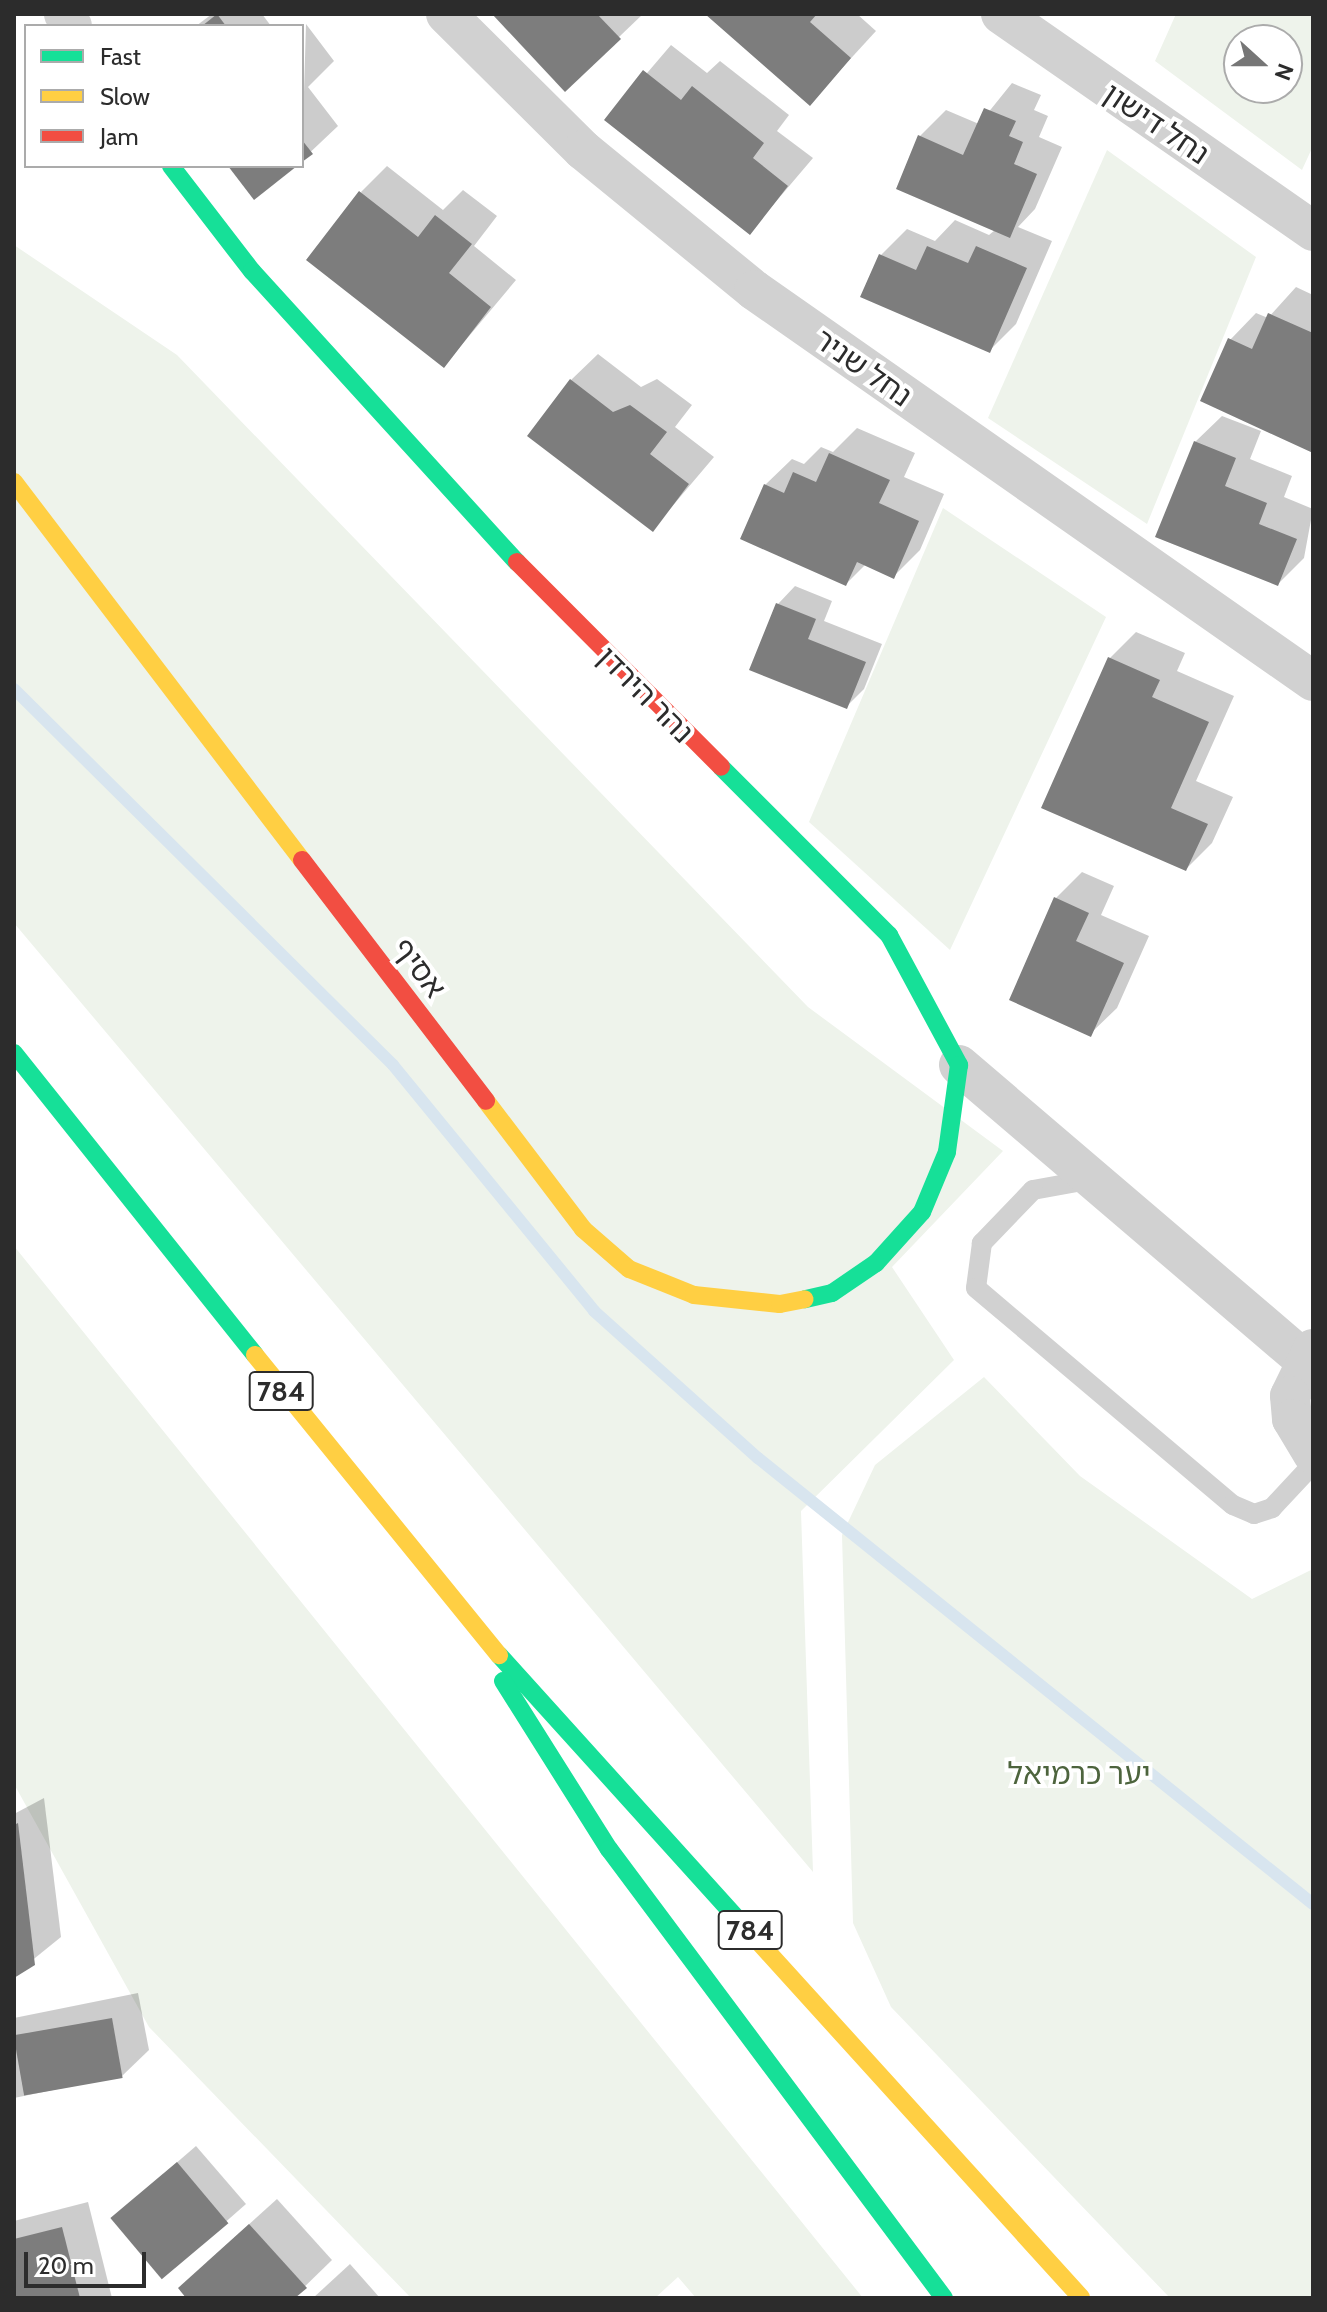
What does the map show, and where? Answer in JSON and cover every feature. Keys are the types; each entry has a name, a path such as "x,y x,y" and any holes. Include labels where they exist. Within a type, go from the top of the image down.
{"street":[{"name":"נחל שניר","path":"446,14 583,150 754,290 1313,681"},
{"name":"נחל דישון","path":"1001,14 1313,231"},
{"name":"נהר הירדן","path":"173,168 280,304 448,493 889,935 959,1065"},
{"name":"אסיף","path":"14,482 583,1229 629,1269 694,1295 780,1304 832,1293 876,1263 922,1212 937,1176 959,1065"},
{"name":"784","path":"14,1053 473,1627 1023,2237 1068,2298"},
{"path":"959,1065 1088,1180 1308,1354 1290,1396 1292,1419 1313,1454"},
{"path":"473,1627 609,1849 944,2298"},
{"path":"1023,2237 1081,2298"}],"lane":[{"path":"1088,1180 1033,1190 982,1243 976,1288 1233,1505 1254,1514 1272,1508 1313,1464"}],"green space":[{"path":"1176,14 1313,14 1313,146 1302,170 1155,61"},
{"path":"1107,150 1256,257 1147,524 988,418"},
{"path":"14,245 177,355 808,1007 1003,1151 892,1267 954,1360 801,1511 813,1872 14,923"},
{"path":"943,508 1106,617 950,950 809,822"},
{"path":"14,1246 863,2298 696,2298 678,2277 655,2298 411,2298 149,2027 14,1784"},
{"name":"יער כרמיאל","path":"984,1377 1080,1476 1252,1599 1313,1569 1313,2298 1170,2298 891,2007 853,1923 842,1535 875,1465"}],"building":[{"path":"217,14 224,24 204,24"},
{"path":"492,14 597,14 621,39 565,92"},
{"path":"705,14 817,14 810,22 851,58 810,106"},
{"path":"643,70 681,100 692,86 764,143 753,158 788,186 750,235 604,120"},
{"path":"984,108 1016,121 1009,136 1023,142 1014,164 1037,174 1010,238 896,189 918,135 963,155"},
{"path":"304,143 313,154 304,161"},
{"path":"230,168 294,168 254,200"},
{"path":"359,191 418,237 435,215 472,244 449,273 491,307 444,368 306,260"},
{"path":"927,246 968,263 976,246 1027,268 990,353 860,297 879,254 916,270"},
{"path":"1268,313 1313,333 1313,453 1200,401 1228,338 1252,349"},
{"path":"570,379 613,412 630,405 667,432 650,454 689,484 653,532 527,436"},
{"path":"1194,441 1236,458 1225,486 1267,503 1259,524 1297,539 1278,586 1155,537"},
{"path":"829,453 890,480 879,503 919,521 894,579 857,562 846,586 740,539 764,484 784,493 793,472 816,482"},
{"path":"776,603 816,619 808,639 866,662 847,709 749,670"},
{"path":"1108,657 1160,680 1152,697 1209,722 1171,808 1208,824 1186,871 1041,808"},
{"path":"1054,897 1089,913 1076,941 1124,963 1091,1037 1009,1000"},
{"path":"18,1823 35,1965 14,1978 14,1825"},
{"path":"112,2018 123,2078 24,2095 14,2035"},
{"path":"177,2162 228,2223 162,2279 110,2218"},
{"path":"249,2224 307,2288 295,2298 186,2298 178,2288"},
{"path":"62,2227 80,2298 14,2298 14,2239"}],"waterway":[{"path":"14,689 393,1065 594,1311 758,1458 1313,1904"}],"traffic: fast":[{"path":"173,168 252,271 517,562"},
{"path":"721,767 889,935 959,1065 947,1152 922,1212 876,1263 832,1293 805,1299"},
{"path":"14,1053 255,1355"},
{"path":"499,1655 756,1939"},
{"path":"503,1681 609,1849 944,2298"}],"traffic: slow":[{"path":"14,482 302,860"},
{"path":"486,1101 583,1229 629,1269 694,1295 780,1304 805,1299"},
{"path":"255,1355 499,1655"},
{"path":"756,1939 1081,2298"}],"traffic: jam":[{"path":"517,562 721,767"},
{"path":"302,860 486,1101"}]}
